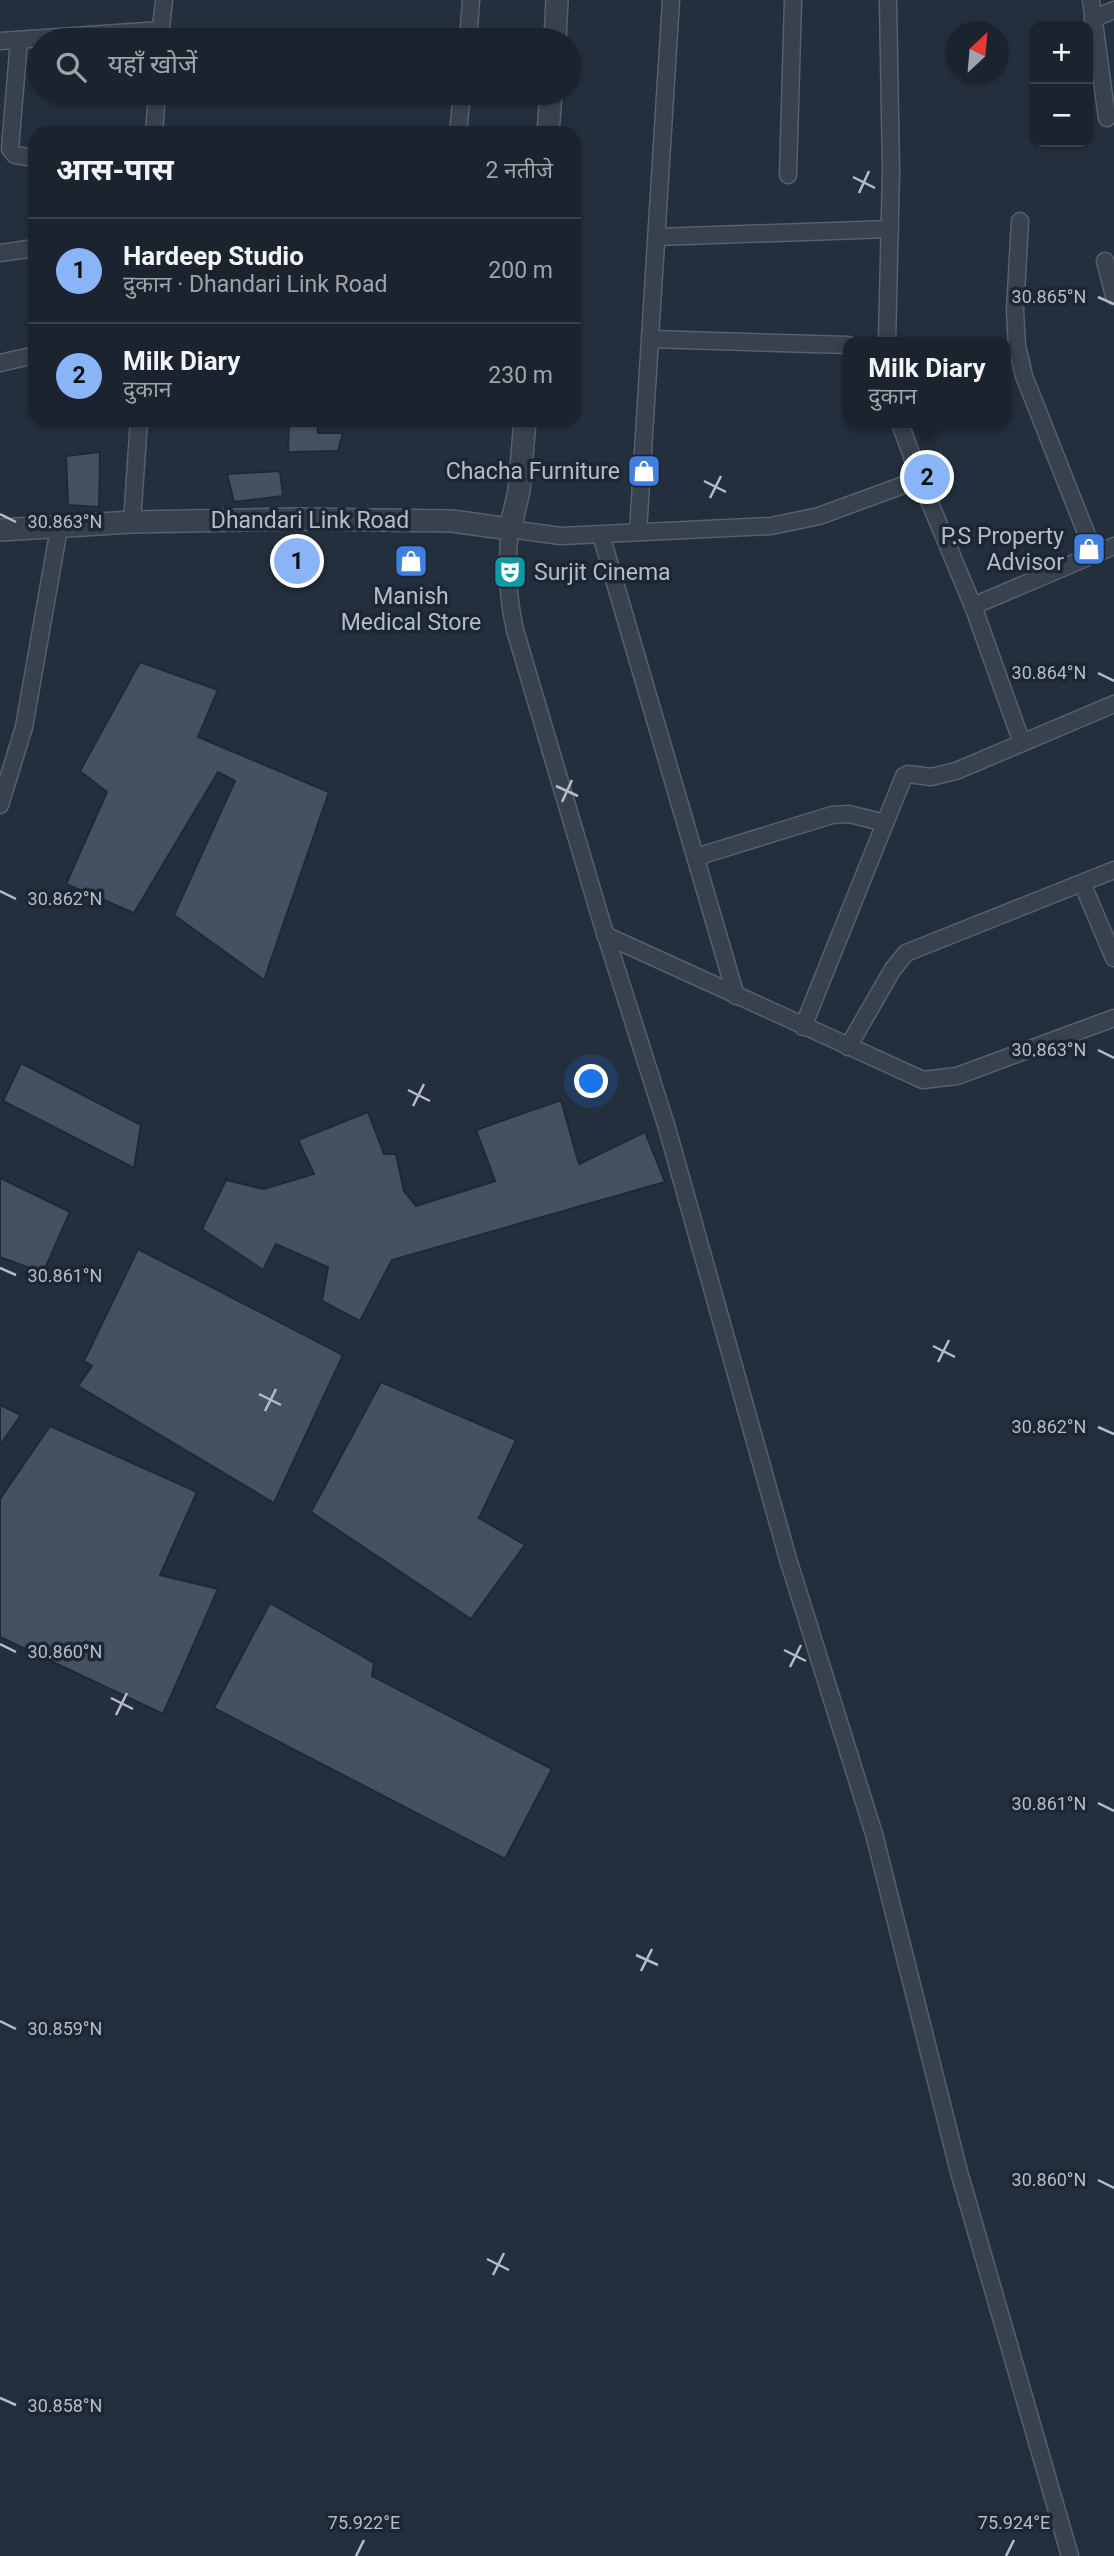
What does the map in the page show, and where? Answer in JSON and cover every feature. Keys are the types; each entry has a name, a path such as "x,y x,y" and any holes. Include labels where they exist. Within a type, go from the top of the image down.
{"street":[{"path":"161,28 164,0"},
{"path":"469,28 471,0"},
{"path":"556,28 557,0"},
{"path":"638,532 671,0"},
{"path":"788,175 793,0"},
{"path":"887,337 890,229 888,0"},
{"path":"1091,0 1107,118"},
{"path":"1093,19 1114,10"},
{"path":"19,40 10,149 15,155 28,157"},
{"path":"0,41 28,40"},
{"path":"155,126 156,105"},
{"path":"459,126 461,105"},
{"path":"549,126 550,105"},
{"path":"1020,221 1015,311 1017,346 1024,376 1094,553"},
{"path":"657,237 890,229"},
{"path":"0,253 28,248"},
{"path":"1105,261 1114,296"},
{"path":"651,339 843,345"},
{"path":"0,363 28,357"},
{"path":"132,522 139,427"},
{"path":"524,427 519,491 510,529 506,568 507,598 605,935 667,1128 788,1559 874,1834 959,2172 1070,2556"},
{"path":"902,428 920,480 973,606 1021,743"},
{"path":"510,529 561,536 771,526 819,516 920,480"},
{"name":"Dhandari Link Road","path":"0,530 132,522 452,520 510,529"},
{"path":"0,804 24,727 59,528"},
{"path":"601,535 736,996"},
{"path":"973,606 1114,546"},
{"path":"803,1027 885,823 908,774 945,775 1114,704"},
{"path":"696,857 832,815 849,814 885,823"},
{"path":"848,1047 892,968 906,953 1114,870"},
{"path":"1082,883 1114,957"},
{"path":"605,935 923,1080 941,1080 1114,1018"}],"building":[{"path":"289,427 318,427 318,433 343,433 338,451 288,452"},
{"path":"100,452 99,507 68,505 66,456"},
{"path":"280,471 283,496 234,502 227,474"},
{"path":"140,662 218,690 198,737 329,792 264,980 174,915 235,781 218,772 134,913 66,884 107,792 80,771"},
{"path":"21,1063 141,1125 134,1168 3,1101"},
{"path":"561,1100 579,1164 645,1132 665,1182 392,1260 360,1321 322,1301 328,1267 276,1244 263,1270 202,1229 226,1180 264,1189 314,1174 298,1140 368,1112 384,1154 396,1154 404,1191 416,1206 495,1181 476,1130"},
{"path":"0,1178 70,1212 43,1273 0,1257"},
{"path":"138,1249 343,1355 274,1503 78,1386 92,1366 84,1361"},
{"path":"381,1382 516,1440 479,1518 525,1545 471,1619 311,1512"},
{"path":"0,1405 21,1415 0,1445"},
{"path":"50,1426 197,1492 160,1575 218,1589 163,1714 0,1637 0,1499"},
{"path":"270,1603 374,1663 372,1676 552,1769 505,1859 214,1708"}],"place":[{"name":"Chacha Furniture","path":"644,471"},
{"name":"Milk Diary","path":"927,477"},
{"name":"P.S Property Advisor","path":"1089,549"},
{"name":"Hardeep Studio","path":"297,561"},
{"name":"Manish Medical Store","path":"411,561"},
{"name":"Surjit Cinema","path":"510,572"}]}
